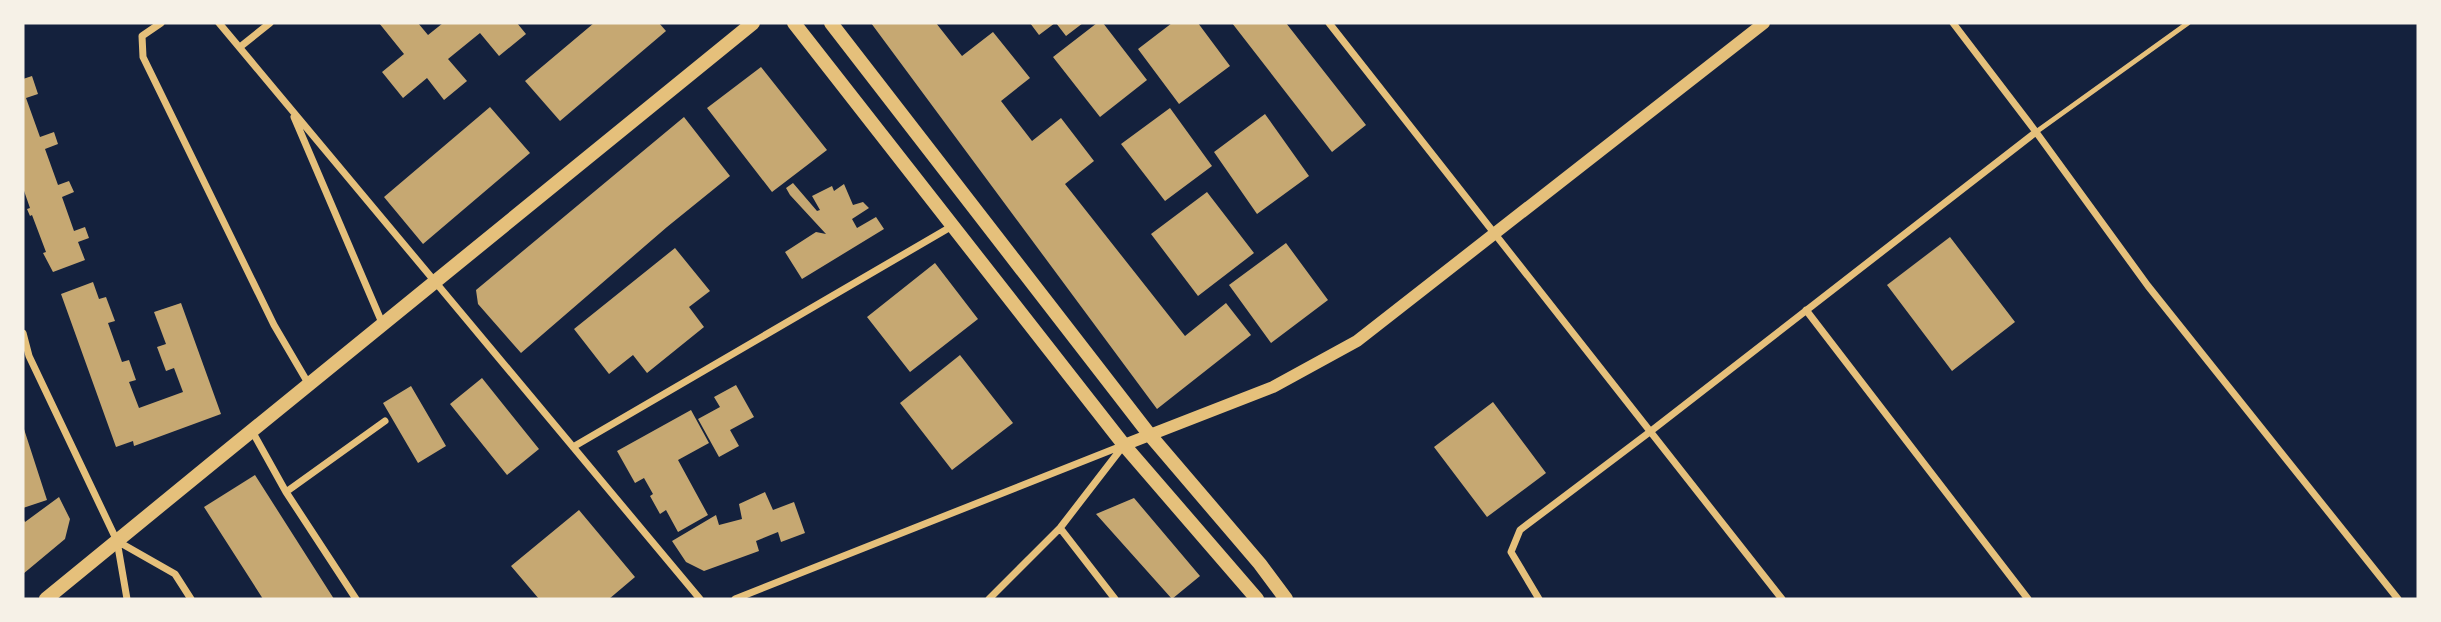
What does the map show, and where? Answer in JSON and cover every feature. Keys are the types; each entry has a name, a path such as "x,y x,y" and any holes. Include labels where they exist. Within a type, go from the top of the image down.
{"main road":[{"path":"46,599 753,23"},
{"path":"794,23 1124,444 1253,598"},
{"path":"831,23 1149,434 1260,564 1286,599"}],"street":[{"path":"161,23 142,36 143,57 274,325 308,383"},
{"path":"219,23 700,599"},
{"path":"240,47 270,23"},
{"path":"1329,23 1782,599"},
{"path":"735,599 1273,387 1357,341 1764,23"},
{"path":"1953,23 2148,286 2398,599"},
{"path":"290,107 384,326"},
{"path":"1539,599 1511,552 1520,530 2036,132"},
{"path":"573,447 954,225"},
{"path":"1806,310 2028,599"},
{"path":"23,333 29,356 117,541 127,599"},
{"path":"286,492 385,421"},
{"path":"252,430 286,492 356,599"},
{"path":"989,599 1060,528 1124,444"},
{"path":"1060,528 1115,599"},
{"path":"117,541 175,574 191,599"}],"lane":[{"path":"2036,132 2188,23"}],"building":[{"path":"379,23 418,23 428,35 443,23 517,23 526,34 499,56 480,33 448,59 467,81 444,100 427,78 403,98 382,72 404,54"},
{"path":"594,23 659,23 666,31 560,121 525,81"},
{"path":"871,23 936,23 962,56 993,32 1030,78 1001,101 1032,141 1061,118 1094,161 1065,184 1185,336 1226,303 1251,335 1157,409"},
{"path":"1030,23 1055,23 1039,35"},
{"path":"1056,23 1083,23 1066,36"},
{"path":"1097,23 1103,23 1147,80 1100,117 1053,57"},
{"path":"1172,23 1198,23 1230,66 1179,104 1138,49"},
{"path":"1232,23 1286,23 1366,125 1332,152"},
{"path":"761,67 827,150 772,192 707,108"},
{"path":"32,76 38,94 26,98 40,137 54,132 58,144 45,149 58,185 69,181 74,192 62,197 74,231 85,227 89,238 78,242 85,260 53,272 43,253 46,252 32,215 30,216 27,209 30,208 23,188 23,79"},
{"path":"490,107 530,153 423,244 384,197"},
{"path":"1170,108 1212,166 1165,201 1121,144"},
{"path":"1265,114 1309,176 1257,214 1214,152"},
{"path":"684,117 730,176 521,353 478,304 476,290"},
{"path":"793,183 817,211 820,210 812,196 832,186 834,191 844,184 853,205 863,202 869,208 852,219 857,228 876,217 884,229 802,279 785,252 816,232 826,234 790,195 786,188"},
{"path":"1207,192 1254,253 1198,296 1151,234"},
{"path":"1950,237 2015,322 1952,371 1887,285"},
{"path":"1286,243 1328,300 1271,343 1229,285"},
{"path":"675,248 710,291 689,307 704,327 647,373 633,355 609,374 574,329"},
{"path":"935,263 978,319 910,372 867,317"},
{"path":"93,282 99,299 106,297 115,321 108,323 122,362 129,360 136,380 129,382 139,408 183,392 174,368 166,371 157,347 166,344 154,312 181,303 221,414 134,446 133,441 116,447 61,294"},
{"path":"960,355 1013,423 952,470 900,403"},
{"path":"482,378 539,449 507,475 450,404"},
{"path":"736,385 754,417 730,430 739,446 719,457 698,419 720,407 714,397"},
{"path":"411,386 446,446 418,463 383,403"},
{"path":"1493,402 1546,473 1487,517 1434,447"},
{"path":"691,410 709,443 678,460 708,515 678,532 666,510 660,514 644,478 635,483 617,451"},
{"path":"23,426 47,500 23,508"},
{"path":"255,475 334,599 263,599 204,507"},
{"path":"765,492 773,510 794,502 805,533 781,542 778,532 756,541 759,551 704,571 686,562 672,541 716,515 719,525 742,519 739,504"},
{"path":"59,497 70,519 65,539 23,574 23,518 25,522"},
{"path":"1134,498 1200,576 1172,599 1096,514"},
{"path":"579,510 635,577 609,599 539,599 511,566"}]}
